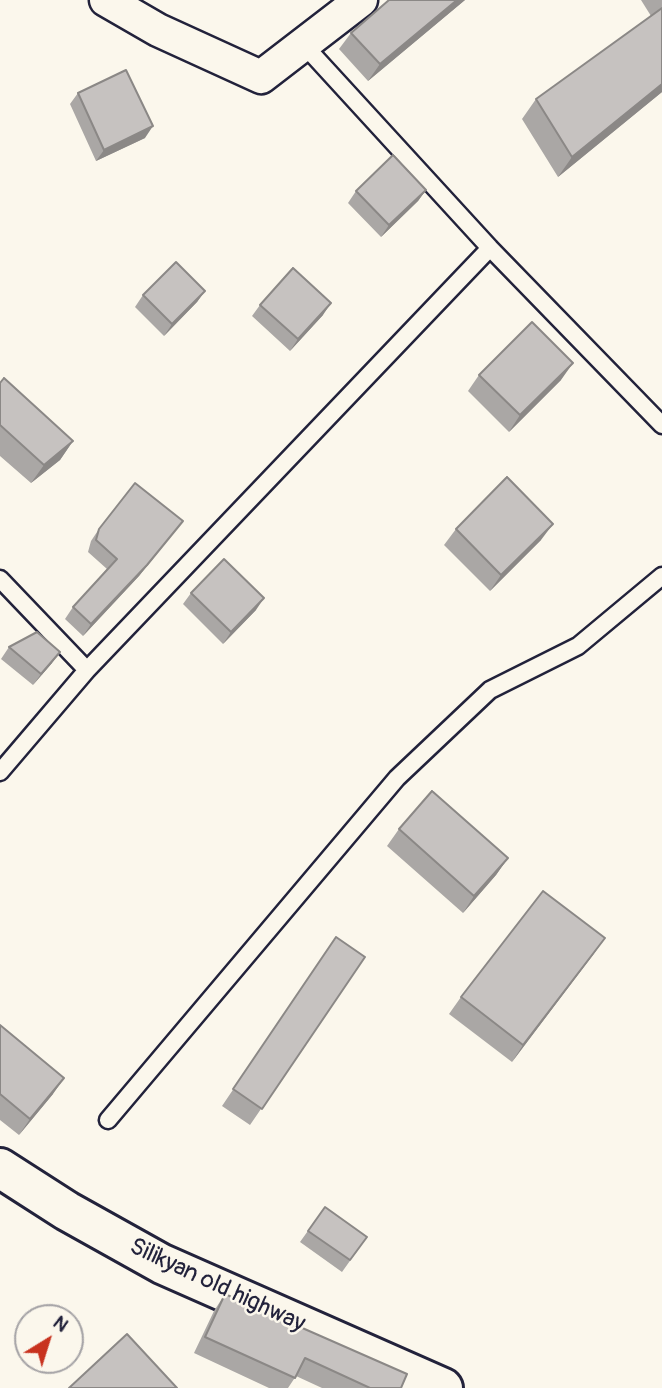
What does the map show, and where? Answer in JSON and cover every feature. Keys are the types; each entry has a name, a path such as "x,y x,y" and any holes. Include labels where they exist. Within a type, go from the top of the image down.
{"street":[{"path":"106,0 158,30 261,77 361,0"},
{"name":"Silikyan old highway","path":"0,1168 67,1211 162,1264 443,1388"}],"lane":[{"path":"303,45 490,248 662,425"},
{"path":"0,772 88,670 490,248"},
{"path":"108,1120 397,778 490,690 578,646 662,576"},
{"path":"0,579 88,670"}],"building":[{"path":"389,0 457,0 380,64 351,33"},
{"path":"662,8 662,84 572,157 536,99"},
{"path":"126,70 153,126 104,150 78,93"},
{"path":"393,155 426,190 389,225 356,191"},
{"path":"176,262 205,291 172,324 143,295"},
{"path":"293,268 331,303 298,339 260,305"},
{"path":"532,322 573,363 520,415 479,375"},
{"path":"4,378 73,441 44,465 0,425 0,383"},
{"path":"507,477 553,524 501,575 456,529"},
{"path":"135,483 183,521 147,565 91,624 73,607 117,559 96,540 99,529"},
{"path":"224,559 264,598 231,632 191,593"},
{"path":"37,632 60,652 41,674 9,647"},
{"path":"432,791 508,858 474,896 399,829"},
{"path":"543,891 605,938 523,1045 461,997"},
{"path":"336,937 365,957 262,1109 233,1089"},
{"path":"0,1025 64,1078 30,1119 0,1094"},
{"path":"325,1207 367,1237 350,1260 308,1231"},
{"path":"225,1294 407,1374 401,1388 370,1388 305,1358 295,1378 205,1337"},
{"path":"127,1334 177,1388 69,1388"}]}
